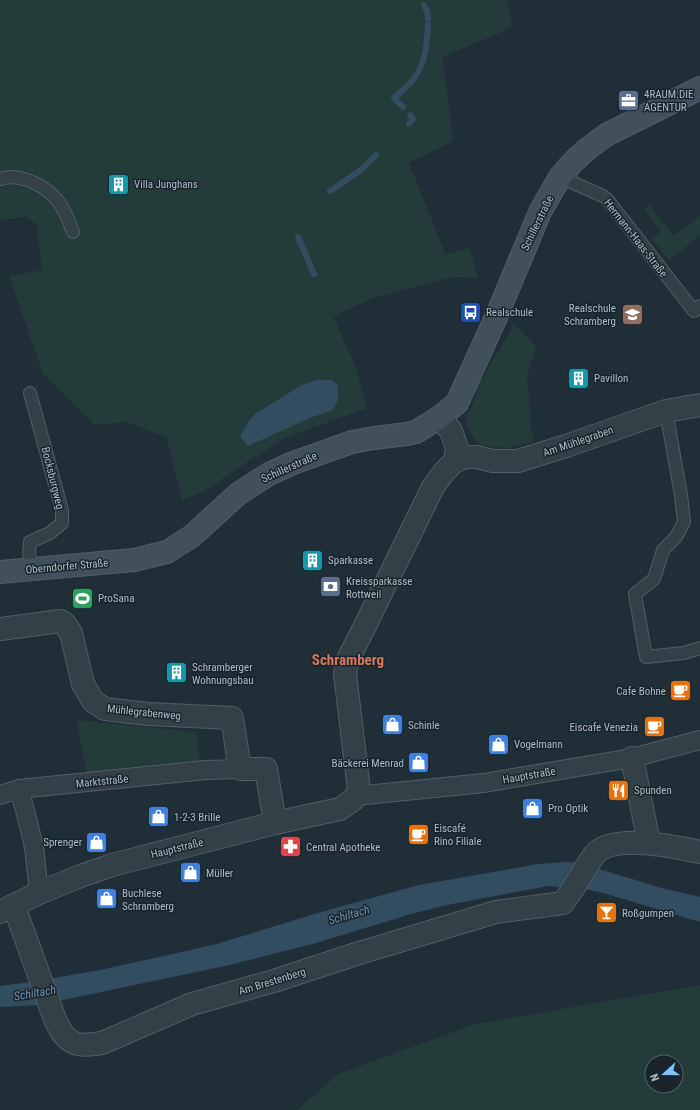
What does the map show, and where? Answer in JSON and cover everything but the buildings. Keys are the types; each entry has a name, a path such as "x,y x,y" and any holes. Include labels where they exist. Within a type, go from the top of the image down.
{"main road":[{"name":"Schillerstraße","path":"134,560 167,552 188,539 238,494 269,474 293,463 352,442 416,432 440,417 457,403 497,315 540,212 560,177 581,154 606,135 700,88"},
{"name":"Oberndorfer Straße","path":"0,572 134,560"}],"street":[{"name":"Am Mühlegraben","path":"455,461 466,457 476,457 493,461 518,460 566,446 666,411 700,405"},
{"path":"356,796 359,790 345,674 348,659 433,487 444,472 455,461 457,448 455,440 451,431 440,417"},
{"name":"Mühlegrabenweg","path":"0,629 60,621 64,623 71,633 82,684 93,701 104,709 148,714 232,718 240,769"},
{"name":"Hauptstraße","path":"7,909 39,893 112,865 275,823 340,809 356,796 484,783 632,758 700,740"},
{"path":"632,758 649,843 700,852"},
{"path":"240,769 266,769 275,823"},
{"name":"Marktstraße","path":"0,795 19,789 205,770 240,769"},
{"path":"19,789 34,847 39,893"},
{"name":"Am Brestenberg","path":"7,909 35,962 56,1022 64,1035 75,1044 87,1046 102,1042 192,1004 274,981 356,954 496,912 563,903 596,853 617,843 649,843"}],"lane":[{"path":"0,179 12,177 25,179 44,187 58,202 73,232"},
{"name":"Hermann-Haas-Straße","path":"560,177 607,199 694,311 700,306"},
{"name":"Bocksburgweg","path":"30,393 62,510 62,523 50,533 30,542 29,552 32,569"},
{"path":"666,411 681,495 684,522 676,537 664,550 654,579 635,594 646,657 684,653 700,648"}],"green space":[{"path":"0,0 507,0 513,27 443,57 453,141 409,163 446,255 469,247 478,277 448,278 374,298 333,316 355,365 367,408 282,439 201,493 182,500 166,437 127,422 95,425 43,374 9,276 42,270 37,225 26,217 0,220"},
{"path":"649,205 674,236 700,216 700,236 669,260 652,239 661,231 644,209"},
{"path":"514,324 536,347 527,377 533,442 507,448 478,445 468,428 465,416 471,409 480,382"},
{"path":"77,720 197,732 200,762 86,773"},
{"path":"700,985 700,1110 297,1110 338,1074 475,1024"}],"water":[{"path":"316,380 332,380 338,385 338,400 333,410 310,418 248,446 240,436 255,414 300,386"},
{"name":"Schiltach","path":"564,862 579,863 662,888 700,897 700,922 607,894 585,889 548,886 447,905 411,914 316,943 230,965 39,1005 0,1007 0,986 95,971 217,944 321,912 419,885 538,864"}],"waterway":[{"path":"424,5 427,11 428,19"},
{"path":"403,107 394,98 410,84 421,66 426,46 428,25"},
{"path":"409,124 413,119 410,115"},
{"path":"330,191 361,170 376,155"},
{"path":"298,237 314,274"}],"place":[{"name":"4RAUM.DIE AGENTUR","path":"628,100"},
{"name":"Villa Junghans","path":"118,184"},
{"name":"Realschule","path":"470,312"},
{"name":"Realschule Schramberg","path":"632,314"},
{"name":"Pavillon","path":"579,378"},
{"name":"Sparkasse","path":"312,560"},
{"name":"Kreissparkasse Rottweil","path":"331,587"},
{"name":"ProSana","path":"82,598"},
{"name":"Schramberger Wohnungsbau","path":"176,673"},
{"name":"Cafe Bohne","path":"681,691"},
{"name":"Schinle","path":"392,725"},
{"name":"Eiscafe Venezia","path":"654,727"},
{"name":"Vogelmann","path":"498,744"},
{"name":"Bäckerei Menrad","path":"419,763"},
{"name":"Spunden","path":"619,790"},
{"name":"Pro Optik","path":"533,808"},
{"name":"1-2-3 Brille","path":"158,817"},
{"name":"Eiscafé Rino Filiale","path":"419,834"},
{"name":"Sprenger","path":"97,842"},
{"name":"Central Apotheke","path":"291,847"},
{"name":"Müller","path":"191,873"},
{"name":"Buchlese Schramberg","path":"107,899"},
{"name":"Roßgumpen","path":"607,913"}],"district":[{"name":"Schramberg","path":"348,660"}]}
